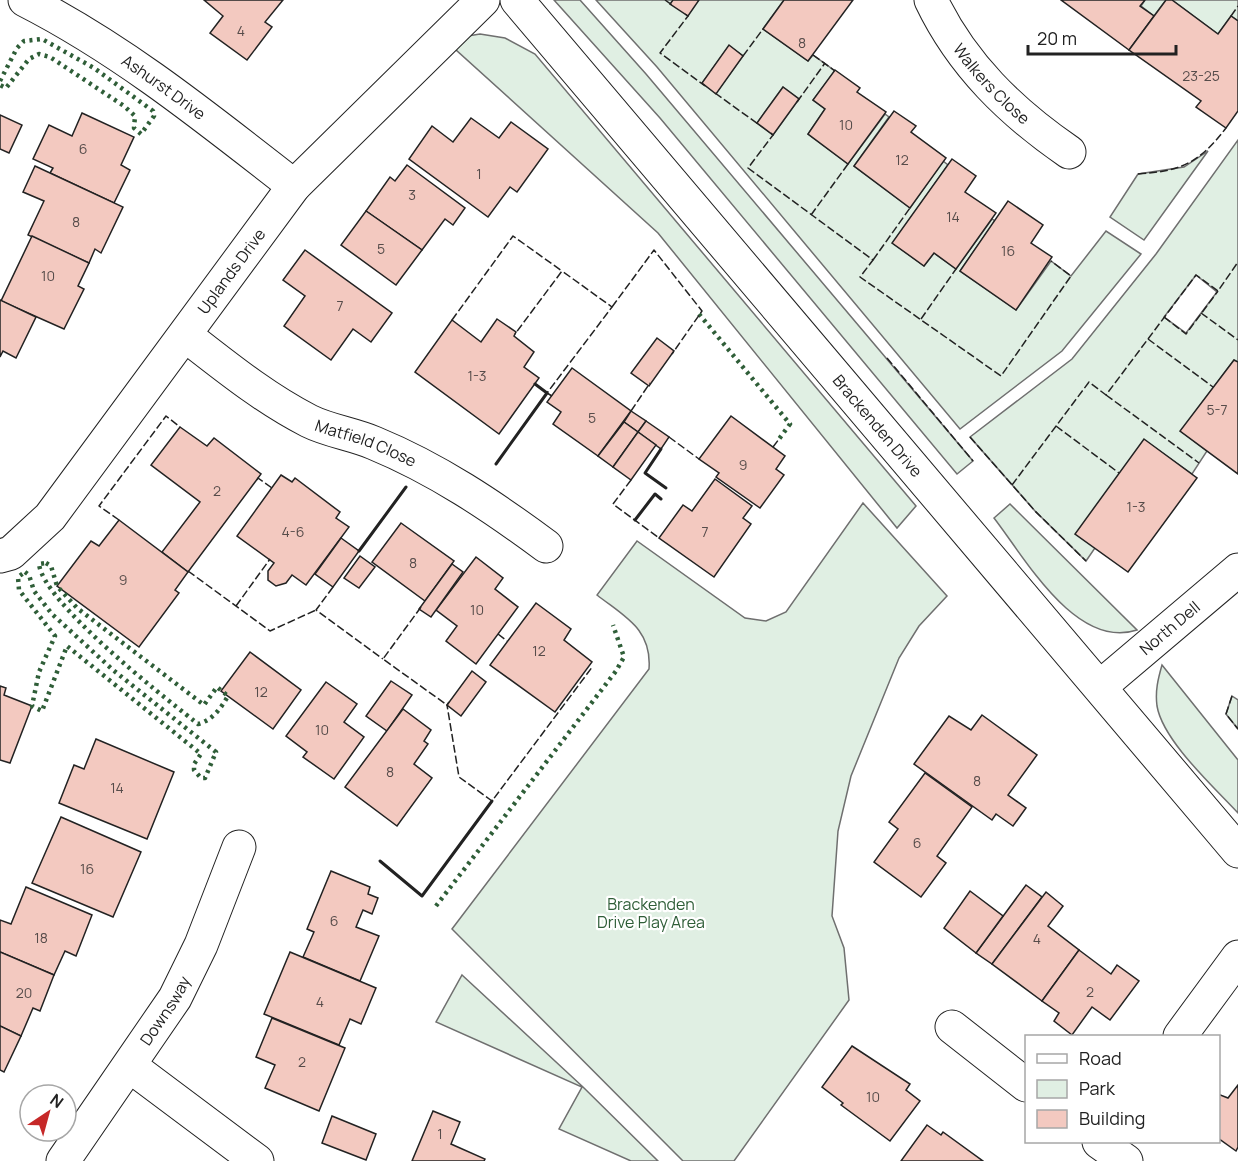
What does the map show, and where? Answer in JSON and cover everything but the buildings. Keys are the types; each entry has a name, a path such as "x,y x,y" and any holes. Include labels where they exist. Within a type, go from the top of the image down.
{"street":[{"name":"Ashurst Drive","path":"26,0 57,16 150,74 294,186"},
{"name":"Uplands Drive","path":"0,556 11,553 50,517 294,186 483,0"},
{"name":"Brackenden Drive","path":"517,0 1238,850"},
{"name":"Walkers Close","path":"931,0 945,30 990,88 1028,124 1069,153"},
{"name":"Matfield Close","path":"185,335 274,400 312,422 373,442 439,474 499,511 546,546"},
{"name":"North Dell","path":"1101,686 1238,570"},
{"name":"Downsway","path":"63,1161 175,998 201,945 239,847"},
{"path":"1181,1035 1238,957"},
{"path":"952,1027 1025,1084"},
{"path":"130,1066 257,1161"}],"green space":[{"path":"554,0 580,0 646,74 973,461 957,474 660,118"},
{"path":"596,0 784,0 763,29 808,61 813,55 835,71 813,100 825,109 808,134 848,164 885,114 889,117 854,166 910,208 943,161 948,165 893,243 924,266 934,253 956,269 992,219 995,221 960,271 1016,310 1051,261 1071,276 1106,231 1141,254 1062,351 960,429 657,67","holes":["729,46 743,56 716,93 702,83","783,87 799,99 773,135 757,123"]},
{"path":"1145,0 1166,0 1154,16 1141,6"},
{"path":"1172,0 1238,0 1238,21 1231,16 1218,34"},
{"path":"480,34 505,38 535,54 916,506 897,528 658,233 455,49 462,37"},
{"path":"1238,140 1238,362 1234,360 1181,431 1207,451 1192,474 1144,440 1095,548 1086,561 1035,511 970,437 1072,359 1156,254","holes":["1196,275 1217,292 1186,333 1164,317"]},
{"path":"1208,151 1144,240 1110,217 1138,174 1184,167"},
{"name":"Brackenden Drive Play Area","path":"863,503 947,596 919,626 899,658 851,776 838,831 832,916 844,948 849,1000 734,1161 683,1161 452,929 649,669 646,644 635,625 597,595 637,541 745,618 766,621 786,612"},
{"path":"1010,504 1137,630 1115,633 1093,627 1073,614 1054,596 994,518"},
{"path":"1162,665 1238,760 1238,813 1191,763 1161,720 1156,695"},
{"path":"1232,696 1238,700 1238,729 1226,714"},
{"path":"462,975 583,1087 658,1161 631,1161 559,1129 582,1087 436,1022"}],"hedge":[{"path":"0,81 17,48 24,41 42,39 94,68 153,111 154,116 141,134 134,128 135,116 124,106 50,57 39,54 29,59 6,88 0,85"},
{"path":"699,314 790,424 779,439"},
{"path":"46,563 51,566 57,586 77,608 204,705 217,687 228,696 212,717 198,724 105,646 60,601 45,581 39,564 46,563"},
{"path":"25,572 29,575 34,591 52,614 113,670 216,752 205,778 201,778 194,770 194,764 201,754 67,646 42,711 32,706 39,672 55,636 19,590 18,577 25,572"},
{"path":"436,906 616,671 624,657 613,625"}],"fence":[{"path":"665,0 672,5"},
{"path":"1231,16 1238,6"},
{"path":"685,14 688,16 660,53 705,86"},
{"path":"743,56 763,29"},
{"path":"813,55 835,71"},
{"path":"797,102 825,63"},
{"path":"715,93 758,124"},
{"path":"1138,174 1167,170 1188,163 1207,150 1226,128"},
{"path":"771,133 773,135 748,168 873,260 860,277 1001,376 1071,276 1051,261"},
{"path":"811,215 848,164"},
{"path":"873,260 910,208"},
{"path":"452,320 513,236 562,271 515,334"},
{"path":"612,307 654,250 702,311 672,354"},
{"path":"1012,485 1089,382 1106,395 1196,275 1218,291 1238,262"},
{"path":"921,319 956,269"},
{"path":"552,396 547,393 612,307 562,271"},
{"path":"1164,317 1186,334 1218,291"},
{"path":"1201,313 1238,340"},
{"path":"1148,339 1213,387"},
{"path":"887,358 973,461"},
{"path":"631,411 650,383"},
{"path":"1106,395 1199,463"},
{"path":"119,520 99,506 166,416 180,427"},
{"path":"1056,426 1119,473"},
{"path":"669,437 699,459"},
{"path":"970,437 1035,511 1086,561"},
{"path":"773,447 779,439"},
{"path":"257,480 258,478 272,488"},
{"path":"631,480 613,504 659,538"},
{"path":"236,606 270,559"},
{"path":"188,571 270,631 316,610"},
{"path":"333,587 316,610 383,659"},
{"path":"421,607 383,659 447,705"},
{"path":"498,634 507,641"},
{"path":"449,702 447,705 459,777 492,801 593,666"},
{"path":"1232,696 1226,714 1238,729"}],"wall":[{"path":"496,464 547,393 535,384"},
{"path":"661,449 645,473 666,488"},
{"path":"359,551 406,487"},
{"path":"635,520 655,494 661,499"},
{"path":"380,861 422,896 492,801"}]}
